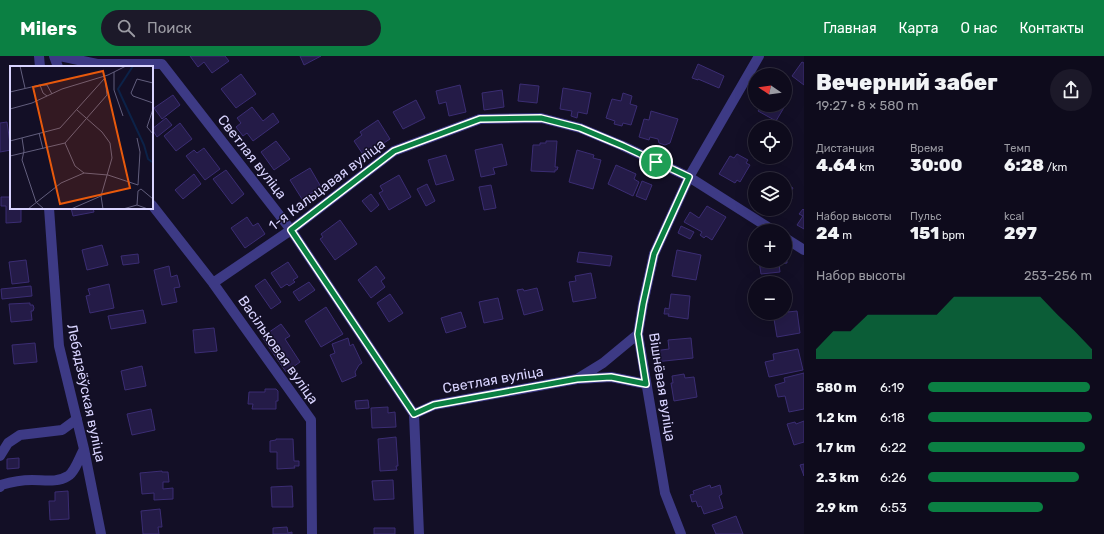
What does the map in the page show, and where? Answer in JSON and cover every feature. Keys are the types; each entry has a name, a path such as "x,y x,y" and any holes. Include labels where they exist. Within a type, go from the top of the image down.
{"street":[{"path":"39,56 40,66"},
{"path":"54,56 58,66"},
{"name":"Светлая вуліца","path":"60,56 97,64 162,64 291,230 414,414 434,405 577,379 611,377 646,384"},
{"name":"Вішнёвая вуліца","path":"681,534 665,493 638,334 654,254 689,177 759,56"},
{"name":"1-я Кальцавая вуліца","path":"213,283 291,230 394,151 480,119 541,118 580,128 623,146 689,177 763,224"},
{"name":"Васільковая вуліца","path":"153,206 213,283 311,420 312,534"},
{"name":"Лебядзёўская вуліца","path":"49,209 59,346 84,449 101,534"},
{"path":"792,242 804,250"},
{"name":"Светлая вуліца","path":"577,379 603,363 638,334"},
{"path":"414,414 419,534"},
{"path":"0,456 8,443 20,435 62,430 77,419"},
{"path":"0,484 31,480 54,481 69,475 78,462 84,449"}],"building":[{"path":"190,56 225,56 229,61 212,73 204,62 198,67"},
{"path":"300,56 321,56 304,65"},
{"path":"802,62 804,63 804,85 792,76"},
{"path":"698,64 724,76 719,88 692,78"},
{"path":"241,74 256,94 236,108 221,89"},
{"path":"520,84 539,86 537,103 518,101"},
{"path":"460,85 466,112 449,116 446,102 439,104 436,91"},
{"path":"563,88 591,93 587,114 578,112 577,118 571,116 572,111 560,109"},
{"path":"502,90 504,107 484,110 482,93"},
{"path":"623,93 632,96 630,104 637,106 631,125 623,123 622,126 614,124 615,121 606,118 612,99 621,101"},
{"path":"173,95 180,105 162,119 154,108"},
{"path":"416,100 425,118 403,129 393,112"},
{"path":"252,107 263,121 273,113 279,122 253,141 247,133 243,136 236,127 241,123 237,118"},
{"path":"651,111 678,119 670,143 665,145 659,143 658,139 650,137 649,140 639,137 644,119 649,120"},
{"path":"760,112 781,112 777,120"},
{"path":"166,118 172,125 157,137 153,128"},
{"path":"378,120 390,139 364,156 354,141 362,135 360,132"},
{"path":"7,122 10,150 0,152 0,123"},
{"path":"180,123 192,139 176,151 164,136"},
{"path":"276,141 290,159 274,170 261,152"},
{"path":"546,141 557,141 555,167 558,167 557,170 555,170 555,172 531,171 533,145 540,145 540,143 546,143"},
{"path":"502,144 507,165 493,168 495,174 481,177 475,150"},
{"path":"204,148 220,169 205,180 186,156 194,150 197,153"},
{"path":"577,150 594,155 593,158 601,160 593,189 569,182"},
{"path":"737,154 748,160 746,163 750,165 740,182 737,180 735,183 719,174 730,156 734,158"},
{"path":"446,155 454,180 436,185 428,160"},
{"path":"616,165 636,174 634,179 639,182 633,196 608,184"},
{"path":"310,168 321,187 302,199 290,180"},
{"path":"226,170 244,194 232,204 213,179"},
{"path":"194,174 201,184 183,199 175,190"},
{"path":"399,175 411,197 389,210 379,193 383,191 380,186"},
{"path":"642,181 652,185 646,200 636,196"},
{"path":"427,184 435,201 426,206 417,189"},
{"path":"491,185 496,208 484,210 479,187"},
{"path":"371,194 379,205 371,212 362,201"},
{"path":"1,197 10,197 10,209 21,209 21,222 6,223 6,206 1,206"},
{"path":"707,206 726,217 712,240 706,236 704,238 700,235 702,232 684,222 690,212 699,218"},
{"path":"71,209 93,209 94,212 73,216"},
{"path":"803,209 804,229 797,225 803,216 799,214"},
{"path":"247,217 253,226 258,223 265,234 245,248 231,228"},
{"path":"340,220 357,244 335,260 320,239 323,237 321,234"},
{"path":"681,226 694,232 690,239 678,233"},
{"path":"102,245 108,265 87,270 82,250"},
{"path":"677,250 701,255 696,280 672,276"},
{"path":"579,252 612,256 610,266 577,262"},
{"path":"138,254 139,263 123,265 121,256"},
{"path":"26,260 29,282 12,284 9,262"},
{"path":"288,262 298,277 293,280 295,282 289,286 287,284 281,288 271,273"},
{"path":"169,266 171,277 177,275 180,287 174,288 177,302 162,305 154,270"},
{"path":"376,266 385,278 381,281 385,287 371,298 358,280"},
{"path":"760,268 780,268 780,272 761,274"},
{"path":"591,273 596,298 573,302 569,282 576,281 575,276"},
{"path":"265,279 281,302 271,309 255,286"},
{"path":"309,282 315,290 299,301 293,292"},
{"path":"109,284 114,308 90,313 86,296 90,295 88,289"},
{"path":"31,286 32,296 2,299 1,289"},
{"path":"537,288 543,310 524,315 517,290 523,289 524,291"},
{"path":"390,294 403,313 389,322 377,303"},
{"path":"671,294 690,296 688,319 664,314 665,308 669,309"},
{"path":"498,298 503,319 484,323 479,302"},
{"path":"30,303 30,305 33,305 34,308 33,311 31,311 32,320 11,322 9,304"},
{"path":"326,307 343,334 321,347 305,321"},
{"path":"143,310 146,323 111,329 108,316"},
{"path":"797,311 800,333 777,337 774,320 792,320 792,312"},
{"path":"461,312 466,327 446,333 441,318"},
{"path":"281,324 290,336 285,339 300,362 286,372 262,337"},
{"path":"214,328 217,351 195,353 193,330"},
{"path":"348,338 350,346 353,344 362,363 355,372 356,376 342,382 330,355 335,353 332,344"},
{"path":"691,338 693,358 655,362 654,351 669,349 668,340"},
{"path":"35,343 37,362 14,364 12,345"},
{"path":"798,349 803,370 769,377 765,362 774,360 773,354"},
{"path":"142,366 146,386 125,390 121,371"},
{"path":"804,373 804,409 789,412 785,396 778,397 775,385 785,382 784,378"},
{"path":"684,374 685,378 694,377 697,397 674,401 671,383 673,383 672,376"},
{"path":"265,389 276,389 278,391 276,409 252,409 253,404 248,404 249,392 265,392"},
{"path":"368,400 369,408 356,409 355,401"},
{"path":"388,407 388,413 395,412 396,427 372,428 371,408"},
{"path":"151,409 155,430 132,435 127,414"},
{"path":"804,421 804,442 794,445 787,424 795,422 796,424"},
{"path":"396,437 397,470 380,471 378,439"},
{"path":"276,439 293,439 294,461 299,461 299,466 294,466 295,468 277,469 277,452 270,452 270,441"},
{"path":"19,458 19,468 7,469 7,459"},
{"path":"804,464 804,476 800,465"},
{"path":"162,471 168,472 169,482 163,482 163,489 173,488 173,499 154,500 154,493 142,494 140,473"},
{"path":"393,480 394,499 374,500 372,481"},
{"path":"710,485 711,488 720,485 722,494 719,496 723,508 704,514 701,506 698,507 696,501 692,502 690,495 694,494 693,491"},
{"path":"292,486 293,507 272,507 271,487"},
{"path":"68,491 69,519 50,520 49,501 55,501 55,492"},
{"path":"160,509 162,527 158,527 159,534 143,534 141,511"},
{"path":"736,516 743,534 716,534 712,525"},
{"path":"287,527 288,533 292,532 292,534 273,534 273,528"},
{"path":"374,528 395,528 395,534 374,534"}],"route":[{"path":"541,118 580,128 656,162 689,177 654,254 643,304 638,334 646,384 611,377 577,379 434,405 414,414 291,230 394,151 480,119 541,118"}]}
